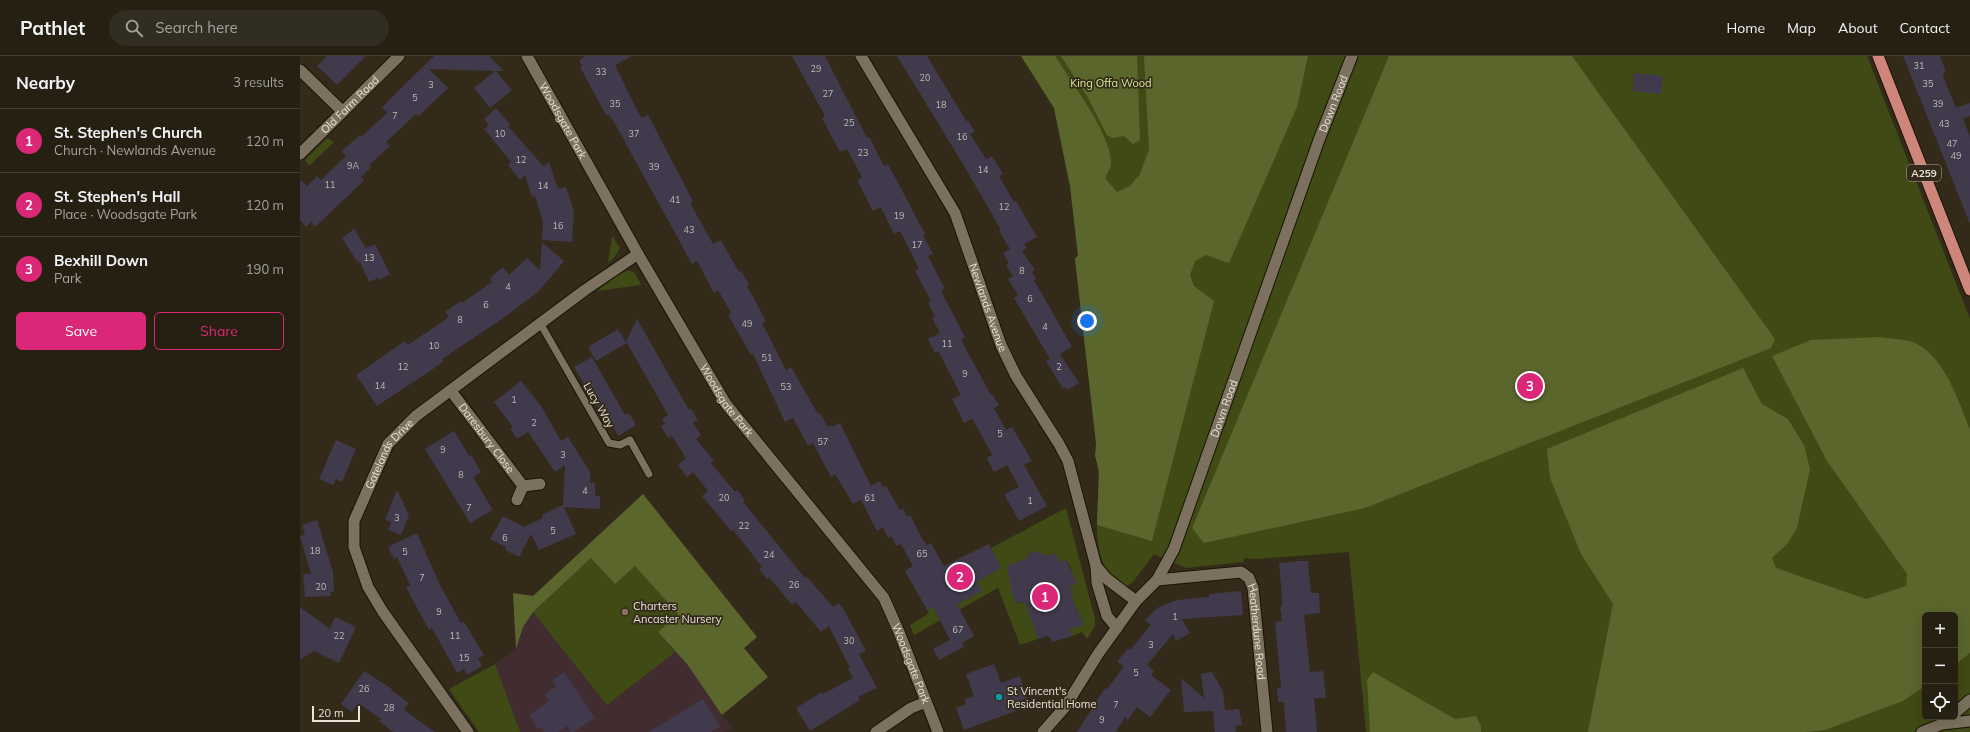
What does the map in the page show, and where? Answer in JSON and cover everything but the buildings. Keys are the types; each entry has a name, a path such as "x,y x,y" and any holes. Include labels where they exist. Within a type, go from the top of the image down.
{"highway":[{"name":"A259","path":"1878,56 1967,275 1970,290"}],"street":[{"name":"Old Farm Road","path":"300,154 399,56"},
{"name":"Woodsgate Park","path":"527,56 638,254 726,404 884,598 899,632 938,732"},
{"name":"Newlands Avenue","path":"861,56 955,213 1001,345 1016,376 1068,461 1096,566 1097,583 1107,616 1117,628"},
{"name":"Down Road","path":"1043,732 1065,707 1098,654 1136,601 1157,580 1174,549 1319,140 1352,56"},
{"path":"300,70 343,112"},
{"name":"Gatelands Drive","path":"468,732 383,612 368,587 354,547 354,521 388,444 416,416 540,323 638,254"},
{"name":"Daresbury Close","path":"451,390 523,486"},
{"path":"517,500 523,486 540,484"},
{"name":"Newlands Avenue","path":"1096,566 1107,579 1136,601"},
{"name":"Heatherdune Road","path":"1157,580 1241,572 1249,578 1253,588 1267,732"},
{"path":"1958,710 1970,700"},
{"path":"876,732 911,708 926,702"},
{"path":"1922,732 1946,720 1970,721"}],"lane":[{"name":"Lucy Way","path":"540,323 609,443 620,445 630,440 649,474"}],"shaded area":[{"name":"Charters Ancaster Nursery","path":"643,494 757,637 744,648 768,677 722,715 733,728 723,732 479,732 449,689 495,664 516,649 513,593 533,596"}],"green space":[{"path":"1021,56 1867,56 1970,319 1970,732 1366,732 1349,552 1256,559 1245,558 1243,562 1186,568 1154,554 1133,582 1126,587 1109,573 1103,563 1098,540 1097,515 1099,475 1075,259 1078,255 1070,186 1054,108"},
{"path":"1021,56 1055,56 1098,123 1109,151 1111,163 1110,169 1105,178 1117,192 1130,186 1140,174 1149,149 1144,56 1308,56 1297,107 1229,263 1206,255 1195,261 1190,275 1194,286 1214,301 1152,541 1097,525 1099,471 1095,456 1096,443 1075,259 1078,255 1070,186 1054,108"},
{"name":"King Offa Wood","path":"1061,56 1137,56 1140,140 1133,144 1124,136 1112,138 1107,135 1088,98"},
{"path":"1389,56 1572,56 1775,339 1771,348 1365,508 1204,543 1192,528"},
{"path":"327,138 334,142 309,166 305,160"},
{"path":"612,236 620,248 614,258 608,263"},
{"path":"628,270 635,273 641,285 597,291 614,277"},
{"path":"1880,337 1913,342 1936,359 1950,382 1970,430 1970,653 1958,663 1958,612 1922,612 1922,688 1903,701 1825,730 1805,732 1588,732 1613,604 1581,554 1550,478 1547,449 1743,368 1762,404 1788,419 1804,445 1810,469 1797,528 1787,544 1772,558 1776,568 1866,599 1906,586 1907,574 1827,461 1772,356 1811,340"},
{"path":"643,494 757,637 744,648 768,677 722,715 687,664 658,632 678,614 635,566 615,584 591,558 533,612 523,627 516,649 513,593 533,596"},
{"path":"1066,508 1095,619 1095,626 1087,639 1082,632 1072,636 1070,630 1079,612 1075,609 1067,587 1077,583 1073,576 1074,574 1072,575 1071,568 1066,560 1059,564 1055,553 1045,558 1035,551 1029,554 1025,562 1021,561 1007,567 1018,601 1017,604 1027,601 1033,625 1039,636 1038,639 1020,645 998,588 914,635 910,625 929,613 927,610 996,571 994,567 999,564 991,548"},
{"path":"591,558 635,566 678,614 658,632 675,652 607,705 533,612"},
{"path":"495,664 520,732 479,732 449,689"},
{"path":"1373,672 1455,719 1476,716 1481,726 1481,732 1370,732 1367,680"}],"place":[{"name":"Bexhill Down","path":"1530,386"},
{"name":"St. Stephen's Hall","path":"960,577"},
{"name":"St. Stephen's Church","path":"1045,597"},
{"name":"Charters Ancaster Nursery","path":"625,612"},
{"name":"St Vincent's Residential Home","path":"999,697"}]}
